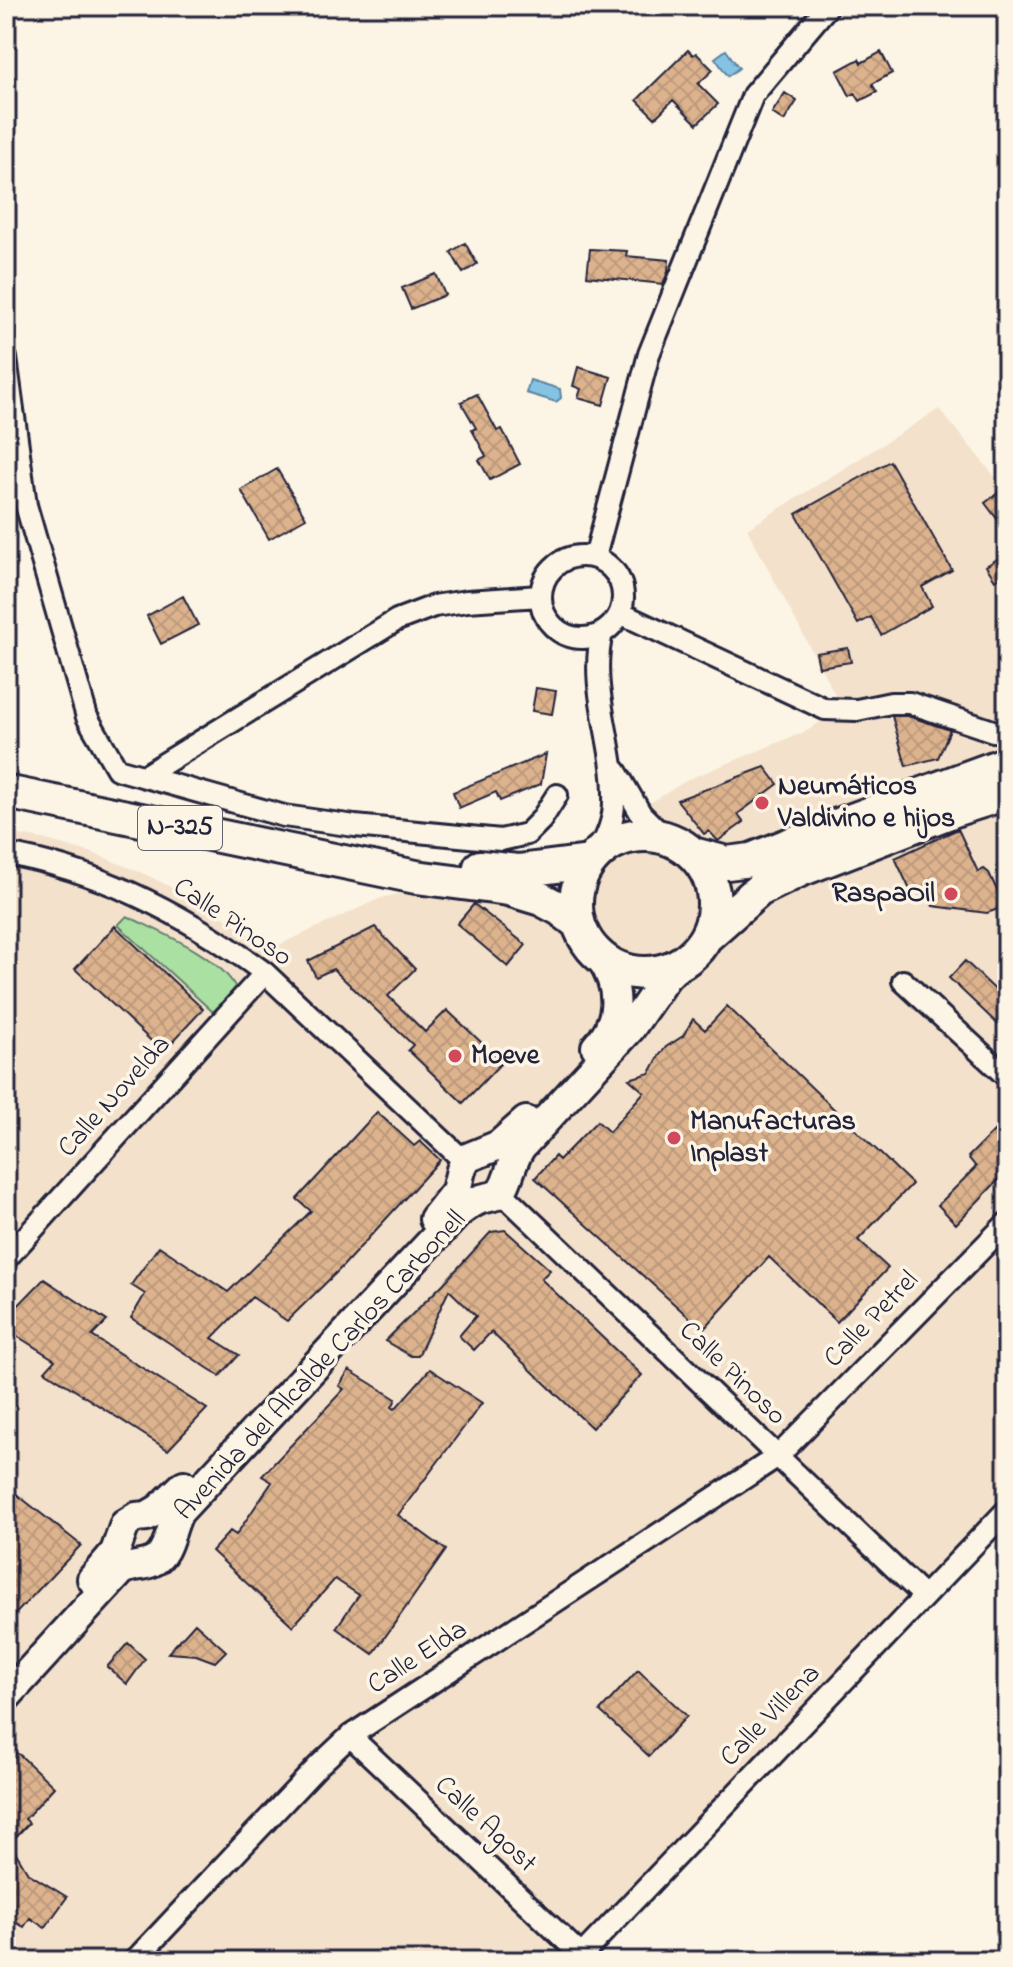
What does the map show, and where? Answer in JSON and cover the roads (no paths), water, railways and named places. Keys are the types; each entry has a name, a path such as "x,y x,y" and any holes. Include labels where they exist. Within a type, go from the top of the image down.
{"highway":[{"path":"662,835 693,854 727,863 751,860 1007,763"},
{"name":"N-325","path":"6,792 416,877 508,889 541,899 578,923 587,942 601,958"},
{"path":"601,958 618,968 639,973 659,972 679,964 690,958 708,935 759,890 800,870 957,809 1007,793"},
{"name":"N-325","path":"353,862 457,865 518,871 594,856 620,839 662,835"},
{"path":"693,854 711,886 713,901 708,935"},
{"path":"578,923 575,902 579,881 594,856"}],"main road":[{"name":"Avenida del Alcalde Carlos Carbonell","path":"6,1671 109,1561 122,1528 136,1517 147,1516 170,1501 450,1202 470,1163 510,1137 602,1041 615,1013 616,991 601,958"},
{"name":"Avenida del Alcalde Carlos Carbonell","path":"6,1697 121,1571 160,1557 179,1512 458,1213 497,1187 521,1147 630,1029 666,977 679,964"},
{"path":"470,1163 500,1158 497,1187"},
{"name":"Avenida del Alcalde Carlos Carbonell","path":"470,1163 467,1192 497,1187"},
{"name":"Avenida del Alcalde Carlos Carbonell","path":"147,1516 161,1524 167,1539"},
{"path":"119,1540 124,1555 137,1563"}],"street":[{"path":"595,557 649,354 753,95 828,6"},
{"path":"6,358 26,505 87,717 117,769 284,816 501,840 527,834 541,820 557,795"},
{"path":"579,555 595,557 607,564 622,586 620,613 602,633 575,638 561,633 543,611 540,596 543,581 552,568 564,559 579,555"},
{"path":"144,776 397,620 434,606 540,596"},
{"path":"620,613 825,709 857,710 891,703 910,703 993,731 1007,732"},
{"path":"594,856 611,826 614,802 611,759 598,679 597,653 602,633"},
{"path":"575,638 598,679"},
{"path":"611,759 621,784 641,814 662,835"},
{"name":"Calle Pinoso","path":"6,854 33,859 131,892 174,914 265,973 470,1163"},
{"name":"Calle Novelda","path":"6,1259 265,973"},
{"path":"903,981 1007,1077"},
{"name":"Calle Pinoso","path":"497,1187 924,1596"},
{"name":"Calle Petrel","path":"778,1456 1007,1223"},
{"name":"Calle Elda","path":"134,1961 307,1777 350,1736 778,1456"},
{"name":"Calle Villena","path":"578,1958 1007,1510"},
{"name":"Calle Agost","path":"350,1736 578,1958"}],"water":[{"path":"726,50 739,68 728,76 715,58"},
{"path":"530,380 560,389 561,398 556,402 526,393"}],"place":[{"name":"Neumáticos Valdivino e hijos","path":"762,803"},
{"name":"RaspaOil","path":"951,894"},
{"name":"Moeve","path":"455,1056"},
{"name":"Manufacturas Inplast","path":"674,1138"}]}
